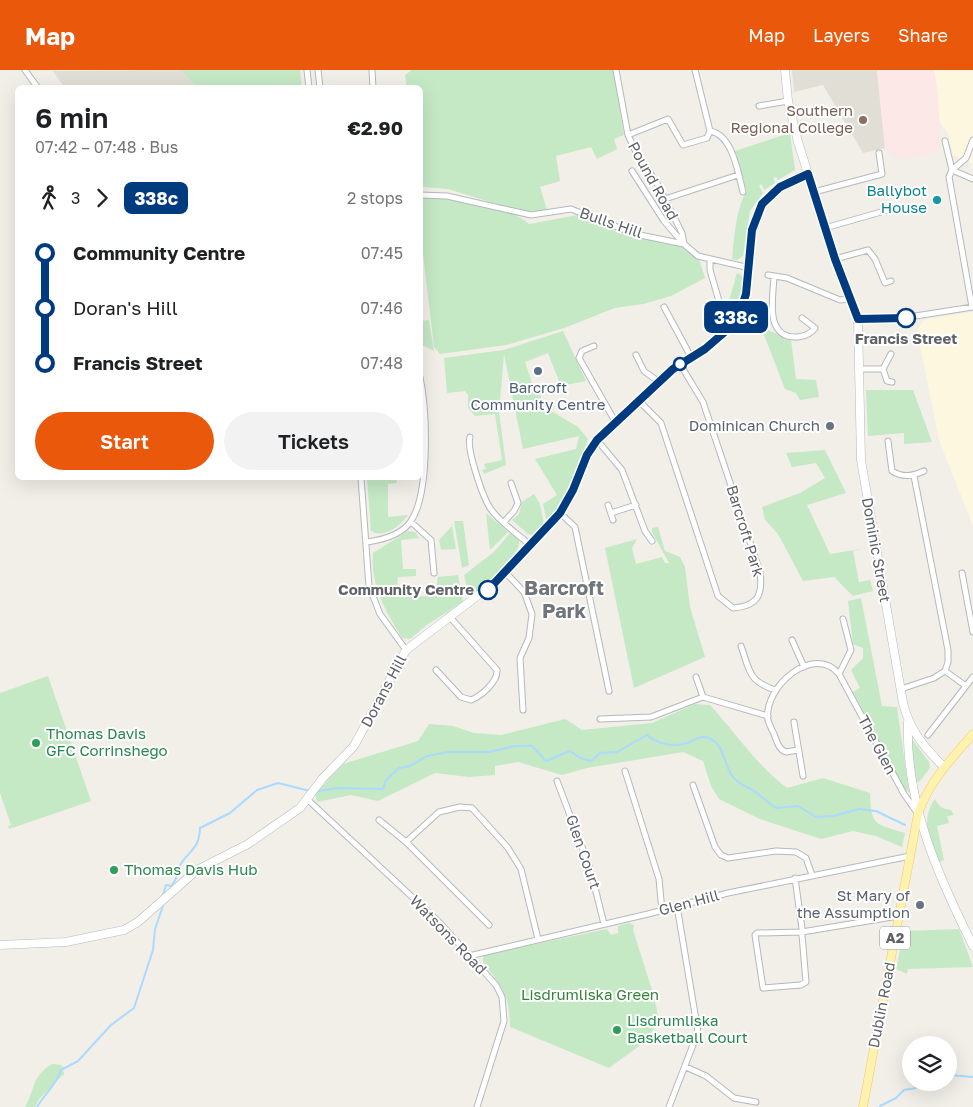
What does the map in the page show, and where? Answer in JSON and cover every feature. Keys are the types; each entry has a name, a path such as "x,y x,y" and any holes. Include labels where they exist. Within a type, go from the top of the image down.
{"main road":[{"name":"A2","path":"918,814 928,792 944,767 973,734"},
{"name":"Dublin Road","path":"863,1107 918,814"}],"street":[{"path":"24,70 36,85"},
{"path":"307,70 309,85"},
{"path":"318,70 320,85"},
{"path":"372,70 373,85"},
{"name":"Pound Road","path":"616,70 628,135 636,152 652,175 665,199 682,233 684,244"},
{"path":"628,135 668,120 683,145 707,138 710,131 695,70"},
{"name":"Dominic Street","path":"785,70 788,101 808,174 835,259 858,319 862,460 908,722 932,755 944,767"},
{"path":"759,106 788,101"},
{"path":"710,131 723,136 743,192"},
{"path":"858,319 913,317 972,307 949,177 952,170 966,158 973,140"},
{"path":"944,141 952,170"},
{"path":"814,192 882,174 879,153"},
{"path":"952,170 973,179"},
{"path":"632,171 664,221 684,244 698,256 750,268"},
{"name":"Dorans Hill","path":"0,945 66,942 104,936 124,930 138,922 197,870 248,844 289,818 354,746 406,650 449,616 481,596 505,572 560,513 573,490 587,455 597,440 680,364 719,338 734,320 746,294 750,268 752,230 762,204 780,187 808,174"},
{"path":"665,199 738,175"},
{"name":"Bulls Hill","path":"423,195 447,196 531,216 571,209 635,234 684,244"},
{"path":"825,228 888,210"},
{"path":"835,259 868,250 876,259 885,283 891,281"},
{"path":"710,260 710,270 723,315"},
{"path":"802,318 815,328 812,333 800,337 790,336 775,325 771,316 771,276 787,278 840,300 850,299"},
{"path":"720,303 726,301"},
{"path":"664,307 691,358"},
{"path":"594,346 582,351 578,358 616,423"},
{"path":"891,354 883,369 887,381 892,382"},
{"path":"636,355 644,371 659,382"},
{"name":"Barcroft Park","path":"640,402 660,423 718,596 733,608 747,606 755,601 760,594 760,572 703,402 680,364"},
{"path":"860,369 883,369"},
{"path":"423,405 423,438"},
{"path":"470,438 468,443 490,508 530,545"},
{"path":"597,440 622,470 645,531 652,541"},
{"path":"888,440 892,471 914,476 924,471"},
{"path":"901,689 934,678 945,671 948,662 948,650 914,476"},
{"path":"361,480 367,542 368,580 373,598 397,640 406,650"},
{"path":"367,542 384,538 400,531 411,522 417,507 420,480"},
{"path":"504,522 514,512 518,503 511,483"},
{"path":"608,505 613,520"},
{"path":"611,513 636,505"},
{"path":"560,513 575,527 609,691"},
{"path":"411,522 431,540 434,574"},
{"path":"505,572 524,592 532,614 529,638 520,658 523,710"},
{"path":"962,573 973,632"},
{"path":"436,670 461,698 471,700 495,680 497,675 497,670 449,616"},
{"path":"798,750 786,752 780,749 768,716 769,707 775,690 782,681 804,666 820,663 828,664 839,674 851,650 844,619"},
{"path":"792,640 804,666"},
{"path":"741,646 751,674 758,684 775,690"},
{"path":"945,671 966,686"},
{"name":"The Glen","path":"839,674 904,794 918,814"},
{"path":"928,735 973,677"},
{"path":"696,678 703,697"},
{"path":"600,719 651,717 703,697 768,716"},
{"path":"794,722 803,776"},
{"path":"908,722 907,743 918,814 934,860 973,946"},
{"path":"625,771 659,879 662,911"},
{"name":"Glen Court","path":"557,781 590,868 604,924"},
{"path":"693,785 715,847 721,855 728,858 776,851 796,852 806,858 812,875"},
{"name":"Watsons Road","path":"308,797 439,922 496,985 502,997 505,1011 504,1021 478,1107"},
{"path":"406,842 439,812 460,806 472,808 495,832 521,869 538,939"},
{"path":"379,820 406,842 489,925"},
{"name":"Glen Hill","path":"469,956 795,878 910,856"},
{"path":"795,878 802,932 806,982 801,985 764,988 757,933 802,932 898,916"},
{"path":"669,1107 698,1032 677,906"},
{"path":"686,1067 706,1076 734,1098 756,1102"}],"shaded area":[{"path":"181,70 194,85 63,85 53,71"},
{"name":"Southern Regional College","path":"792,70 877,70 885,148 863,153 823,85 794,92"},
{"path":"877,70 934,70 938,94 939,152 899,160 885,148"},
{"path":"934,70 973,70 973,164 953,155 948,133 940,123"},
{"path":"973,312 973,526 939,440 917,330 924,320"}],"green space":[{"path":"181,70 300,70 302,85 194,85"},
{"path":"412,70 613,70 624,135 614,139 617,149 597,159 591,147 556,156 560,181 540,187 547,210 522,212 448,189 423,187 423,85 407,85 405,75"},
{"path":"790,133 795,170 778,180 776,177 773,178 775,183 764,190 762,184 759,186 763,193 750,211 743,256 737,260 732,259 740,205 747,192 735,151"},
{"path":"423,196 446,197 477,202 507,211 529,224 578,215 621,234 684,244 698,256 705,278 671,296 643,304 615,308 564,328 506,345 440,354 434,347 423,254"},
{"path":"737,273 741,275 742,285 737,301 729,315 727,308"},
{"path":"429,320 434,351 423,346 423,321"},
{"path":"761,327 791,340 796,379 816,380 819,397 800,400 796,393 785,389"},
{"path":"563,331 586,381 561,386 548,353 525,362 533,386 540,393 543,406 578,427 588,439 567,494 547,522 543,504 557,495 535,459 576,449 579,436 523,449 504,354 499,412 506,465 484,474 482,470 486,469 484,464 502,460 495,414 475,416 468,408 468,395 465,391 447,393 444,358 504,350"},
{"path":"866,390 913,390 932,442 904,444 904,433 868,436"},
{"path":"825,450 846,493 807,505 830,554 867,548 853,551 859,582 870,580 873,591 853,596 834,577 803,581 778,534 765,520 762,507 800,493 825,478 816,463 792,467 786,453"},
{"path":"367,480 396,480 397,483 388,484 388,517 408,515 391,530 381,533 371,531"},
{"path":"534,494 540,504 544,525 533,535 528,534 512,520 519,514 522,502"},
{"path":"486,513 508,532 490,550"},
{"path":"454,521 463,521 469,565 462,568"},
{"path":"452,526 456,549 441,550 439,540"},
{"path":"658,527 665,551 680,557 685,567 690,607 705,657 634,688 605,548 637,539 632,548 636,564 662,557 665,563 669,563 652,532 652,528"},
{"path":"408,531 415,532 419,538 401,540 403,569 416,569 416,576 398,577 396,597 435,596 438,577 458,575 463,602 428,624 410,639 402,638 380,598 373,565 373,553"},
{"path":"510,533 519,540 514,555 500,572 469,597 464,575 494,552"},
{"path":"861,598 882,706 897,707 909,792 903,789 853,692 860,688 851,670 863,658 863,648 853,644 848,601"},
{"name":"Thomas Davis GFC Corrinshego","path":"48,676 91,801 9,829 8,826 11,825 0,793 0,693"},
{"path":"695,704 710,705 766,770 787,788 823,778 870,793 872,812 877,822 887,828 905,833 902,847 876,836 853,831 821,839 760,819 719,799 711,786 703,761 683,752 587,768 562,775 518,762 495,766 495,775 469,777 435,773 378,801 351,795 317,802 315,794 343,764 418,741 429,724 453,726 474,733 501,735 565,719 582,730 652,723"},
{"path":"912,739 929,762 930,768 920,781 915,783 911,757"},
{"path":"935,799 940,806 951,810 954,815 947,816 949,823 937,826 944,860 938,863 933,860 927,829 928,814"},
{"name":"Lisdrumliska Green","path":"629,923 634,925 633,930 653,993 659,1020 646,1041 609,1068 510,1027 508,1006 504,992 483,962 483,955 607,929 611,935 618,933 618,926"},
{"path":"959,929 973,967 908,969 907,974 896,969 904,931"},
{"path":"52,1064 62,1065 64,1074 39,1099 35,1107 25,1107 37,1078"}],"waterway":[{"path":"314,792 337,788 383,789 386,780 399,768 410,766 427,756 448,752 489,752 515,746 532,746 546,761 570,751 580,758 591,761 600,753 617,752 647,735 669,745 678,745 705,737 718,745 733,777 776,808 798,806 816,817 833,816 859,809 876,811 905,825"},
{"path":"163,895 166,885 171,886 174,883 180,865 196,845 200,828 230,813 257,790 278,783 310,791"},
{"path":"37,1107 56,1081 61,1070 78,1061 111,1025 134,1008 153,950 155,929 163,906"},
{"path":"957,1076 973,1077"},
{"path":"880,1106 896,1098 903,1091"}],"bus line":[{"name":"338c","path":"488,590 554,522 566,505 587,455 597,440 673,369 705,349 727,330 742,306 746,294 752,230 755,220 762,204 780,187 797,177 808,174 835,259 858,319 906,318"}],"place":[{"name":"Southern Regional College","path":"863,120"},
{"name":"Ballybot House","path":"937,200"},
{"name":"Francis Street","path":"906,318"},
{"name":"Barcroft Community Centre","path":"538,371"},
{"name":"Dominican Church","path":"830,426"},
{"name":"Community Centre","path":"488,590"},
{"name":"Thomas Davis GFC Corrinshego","path":"36,743"},
{"name":"Thomas Davis Hub","path":"114,870"},
{"name":"St Mary of the Assumption","path":"920,905"},
{"name":"Lisdrumliska Basketball Court","path":"617,1030"}],"district":[{"name":"Barcroft Park","path":"564,600"}]}
